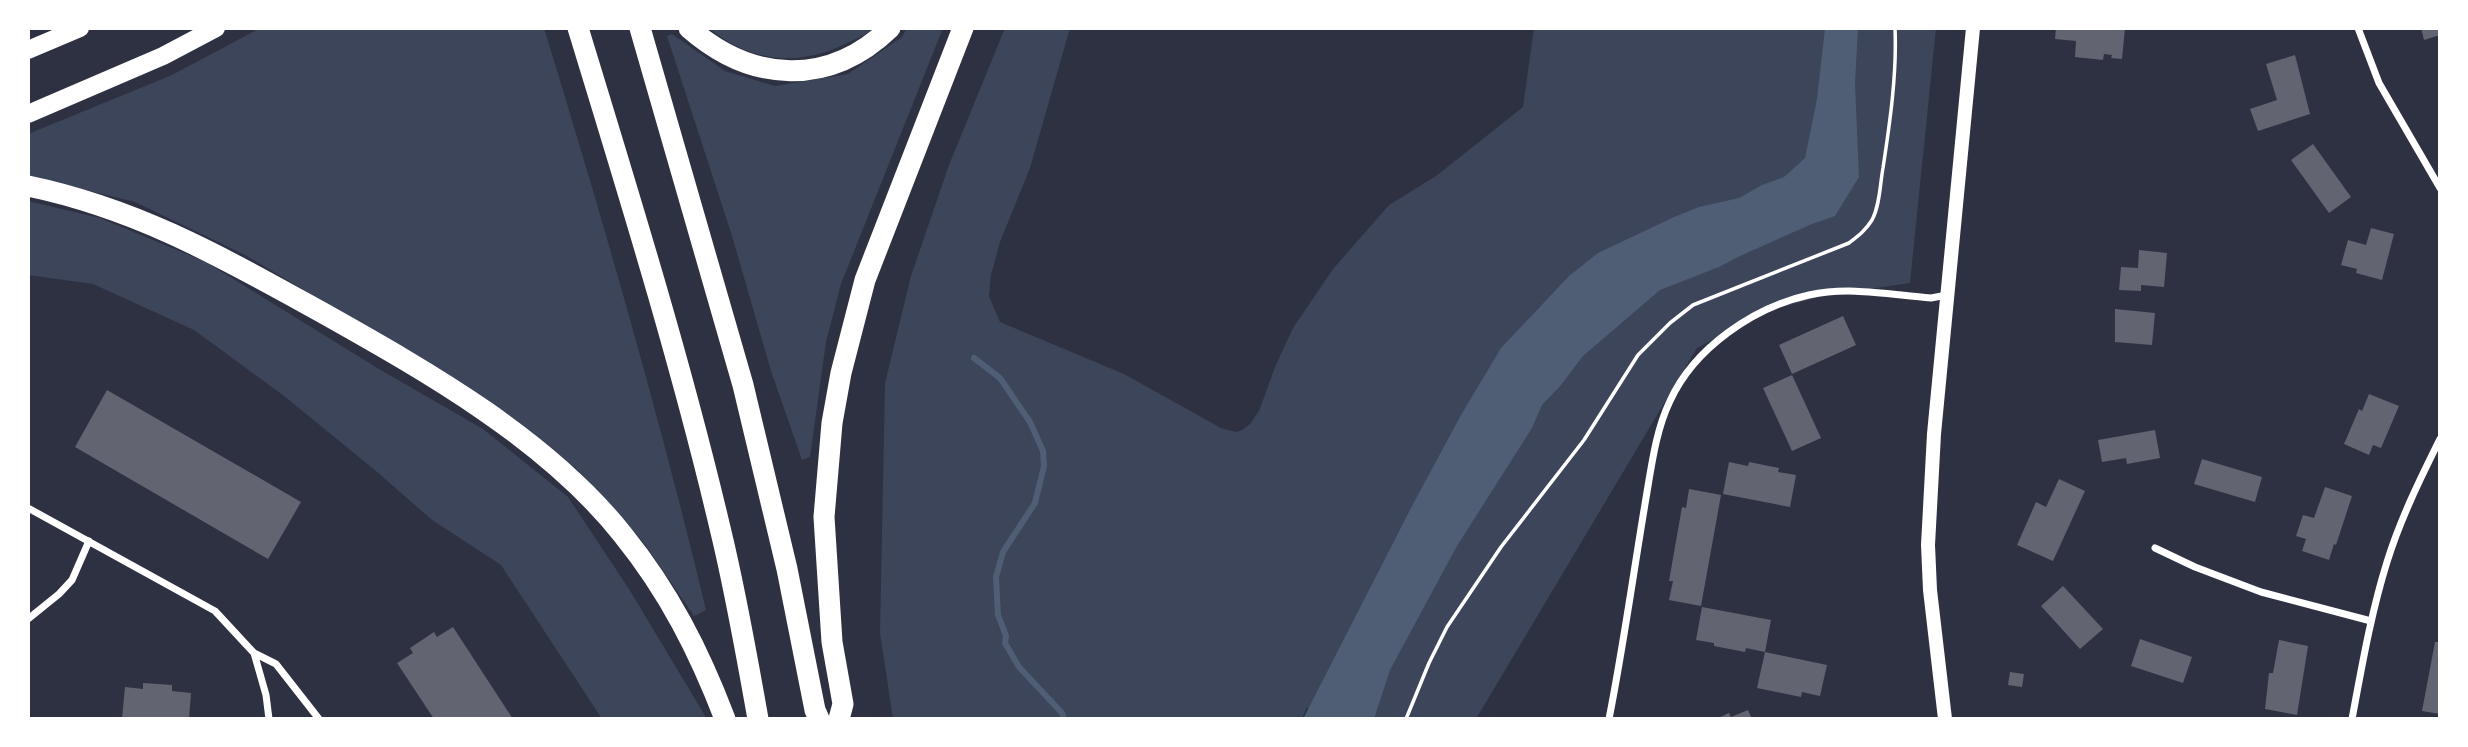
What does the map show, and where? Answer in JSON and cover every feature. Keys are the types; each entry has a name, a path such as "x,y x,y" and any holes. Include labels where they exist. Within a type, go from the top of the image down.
{"highway":[{"path":"578,28 659,297 697,435 722,533 758,719"},
{"path":"640,28 743,385 784,555 815,709 820,719"},
{"path":"689,28 702,40 737,60 763,69 791,71 823,68 850,58 890,28"},
{"path":"839,719 843,704 832,642 824,517 826,466 836,398 855,316 878,241 963,28"},
{"path":"28,186 93,202 135,216 204,248 369,339 475,405 535,449 583,491 623,534 648,569 671,603 703,662 725,719"}],"main road":[{"path":"28,50 80,28"},
{"path":"28,114 163,56 216,28"},
{"path":"1945,719 1931,601 1928,545 1934,434 1973,28"}],"street":[{"path":"2358,28 2379,83 2440,188"},
{"path":"1609,719 1642,522 1662,423 1670,400 1701,357 1740,324 1760,312 1808,295 1834,291 1866,291 1931,298 1948,294"},
{"path":"2353,719 2371,621 2388,560 2418,483 2440,439"},
{"path":"28,508 215,611 254,653 276,664 319,719"},
{"path":"28,619 72,580 89,541"},
{"path":"2155,548 2195,567 2261,592 2371,621"},
{"path":"254,653 270,719"}],"path":[{"path":"1406,719 1447,627 1501,547 1584,440 1638,355 1670,323 1693,305 1849,243 1864,232 1873,219 1878,203 1890,119 1895,28"}],"shaded area":[{"path":"260,28 544,28 630,318 706,610 694,616 643,542 578,470 474,392 247,256 135,202 28,176 28,134 172,75"},
{"path":"709,28 873,28 828,51 792,58 757,54 740,48"},
{"path":"907,28 943,28 841,284 826,342 810,457 802,460 771,371 732,236 667,36 672,34 725,71 775,86 848,74 902,37"},
{"path":"1005,28 1070,28 1030,168 1000,242 991,275 989,296 1000,322 1124,374 1221,428 1236,432 1250,424 1259,411 1293,328 1333,269 1389,205 1436,176 1523,107 1534,28 1936,28 1910,283 1823,296 1767,311 1697,348 1476,719 1320,719 1307,707 1302,719 893,719 880,633 885,383 911,276 949,165"},
{"path":"1825,28 1858,28 1855,84 1859,177 1835,216 1660,290 1583,356 1542,405 1532,428 1457,546 1390,670 1374,719 1303,719 1412,506 1501,348 1569,276 1598,253 1699,207 1739,198 1784,177 1805,158 1817,99"},
{"path":"28,201 100,218 206,262 379,369 483,429 568,497 629,589 707,719 602,719 501,565 432,520 284,396 194,330 93,284 28,275"}],"building":[{"path":"2056,28 2125,28 2122,59 2104,54 2103,60 2075,57 2076,41 2055,39"},
{"path":"2421,28 2440,28 2440,35 2424,40"},
{"path":"2295,55 2310,114 2258,131 2250,109 2277,100 2266,64"},
{"path":"2313,144 2351,197 2329,213 2291,160"},
{"path":"2371,228 2394,234 2382,280 2356,273 2357,269 2341,265 2348,240 2366,245"},
{"path":"2139,250 2167,253 2164,287 2141,285 2141,291 2119,290 2121,267 2138,268"},
{"path":"2115,309 2155,313 2152,345 2115,342"},
{"path":"1843,316 1856,345 1792,374 1779,345"},
{"path":"1792,375 1821,438 1792,451 1763,388"},
{"path":"107,390 301,502 268,559 75,447"},
{"path":"2369,394 2399,406 2381,448 2373,445 2369,455 2344,444 2359,409 2362,411"},
{"path":"2155,430 2160,458 2127,464 2126,458 2102,462 2098,440"},
{"path":"2202,459 2262,477 2255,502 2194,484"},
{"path":"1729,462 1748,466 1749,462 1779,468 1778,472 1796,475 1790,507 1723,494"},
{"path":"2059,479 2085,491 2053,561 2017,545 2036,502 2046,507"},
{"path":"2325,487 2352,496 2329,560 2302,551 2306,539 2296,536 2303,515 2314,518"},
{"path":"1689,489 1721,495 1701,606 1669,600 1673,581 1669,581 1682,507 1686,508"},
{"path":"2063,586 2103,629 2080,649 2041,606"},
{"path":"1702,607 1771,620 1765,652 1746,648 1745,652 1696,640"},
{"path":"453,627 513,719 434,719 397,663 413,653 410,648 434,632 437,637"},
{"path":"2140,639 2192,657 2183,683 2131,666"},
{"path":"2279,640 2308,646 2297,715 2265,709 2269,673 2273,673"},
{"path":"2435,642 2440,642 2440,714 2422,711"},
{"path":"1765,652 1827,665 1820,696 1802,692 1801,697 1757,688"},
{"path":"2010,672 2024,674 2022,687 2008,685"},
{"path":"143,683 172,685 172,691 191,693 189,719 122,719 125,687 143,689"},
{"path":"1748,710 1752,719 1716,719 1729,713 1731,717"}],"waterway":[{"path":"974,358 1000,378 1030,422 1043,451 1044,466 1035,503 1003,552 996,577 998,615 1006,636 1005,643 1019,667 1062,713 1064,719"}]}
